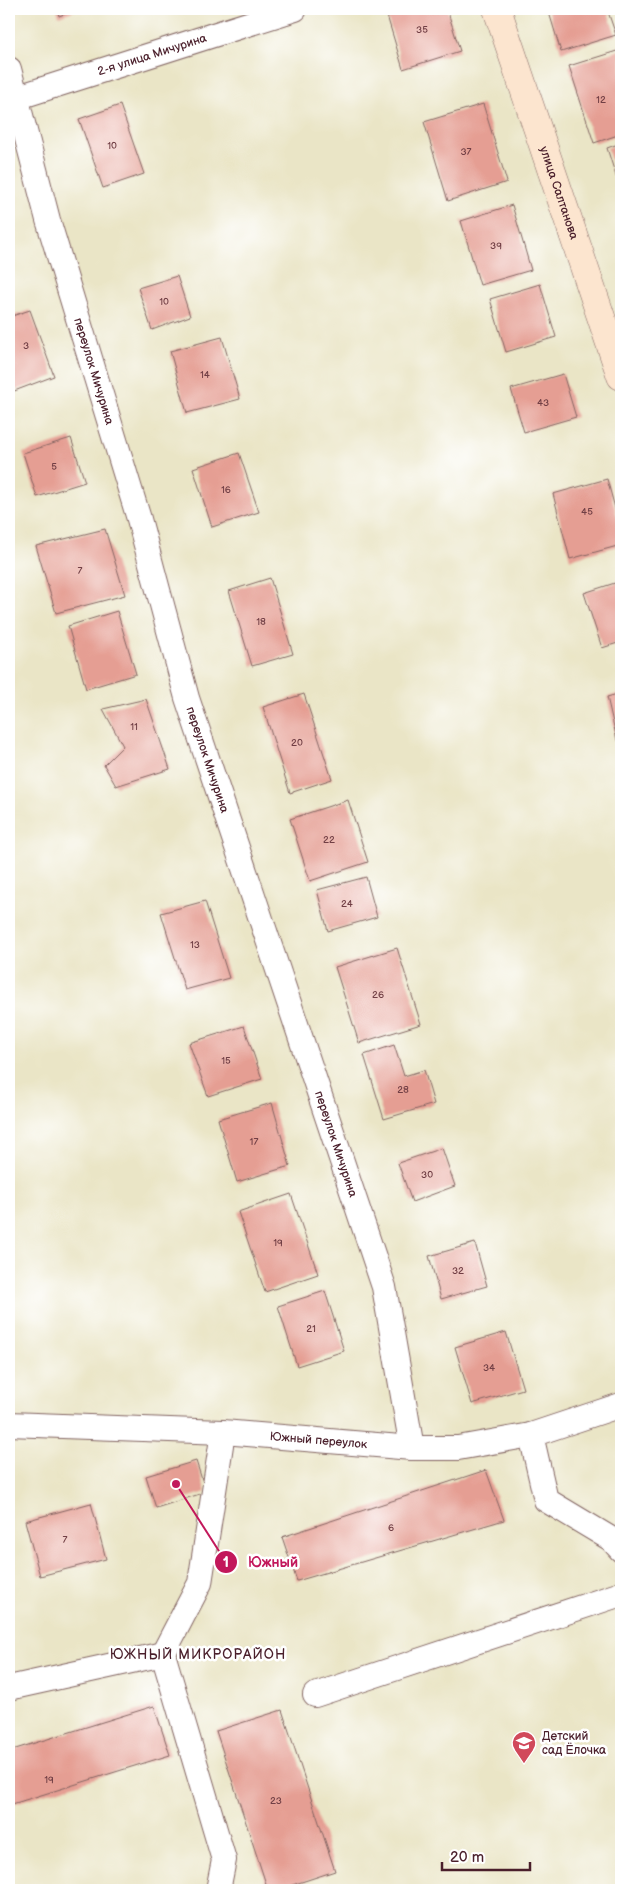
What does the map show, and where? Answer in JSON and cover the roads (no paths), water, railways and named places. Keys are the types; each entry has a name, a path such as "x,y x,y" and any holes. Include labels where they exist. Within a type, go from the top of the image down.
{"main road":[{"name":"улица Салтанова","path":"497,9 621,376"}],"street":[{"name":"2-я улица Мичурина","path":"13,99 295,9"},
{"name":"переулок Мичурина","path":"9,69 13,99 138,519 187,698 384,1288 412,1448"},
{"name":"Южный переулок","path":"9,1424 223,1432 412,1448 458,1448 530,1435 621,1405"},
{"path":"218,1890 224,1860 163,1654 200,1583 223,1432"},
{"path":"530,1435 546,1500 611,1539 621,1550"},
{"path":"315,1694 621,1594"},
{"path":"9,1688 163,1654"}],"place":[{"name":"Южный","path":"176,1484"},
{"name":"Детский сад Ёлочка","path":"524,1764"}],"district":[{"name":"ЮЖНЫЙ МИКРОРАЙОН","path":"198,1654"}]}
